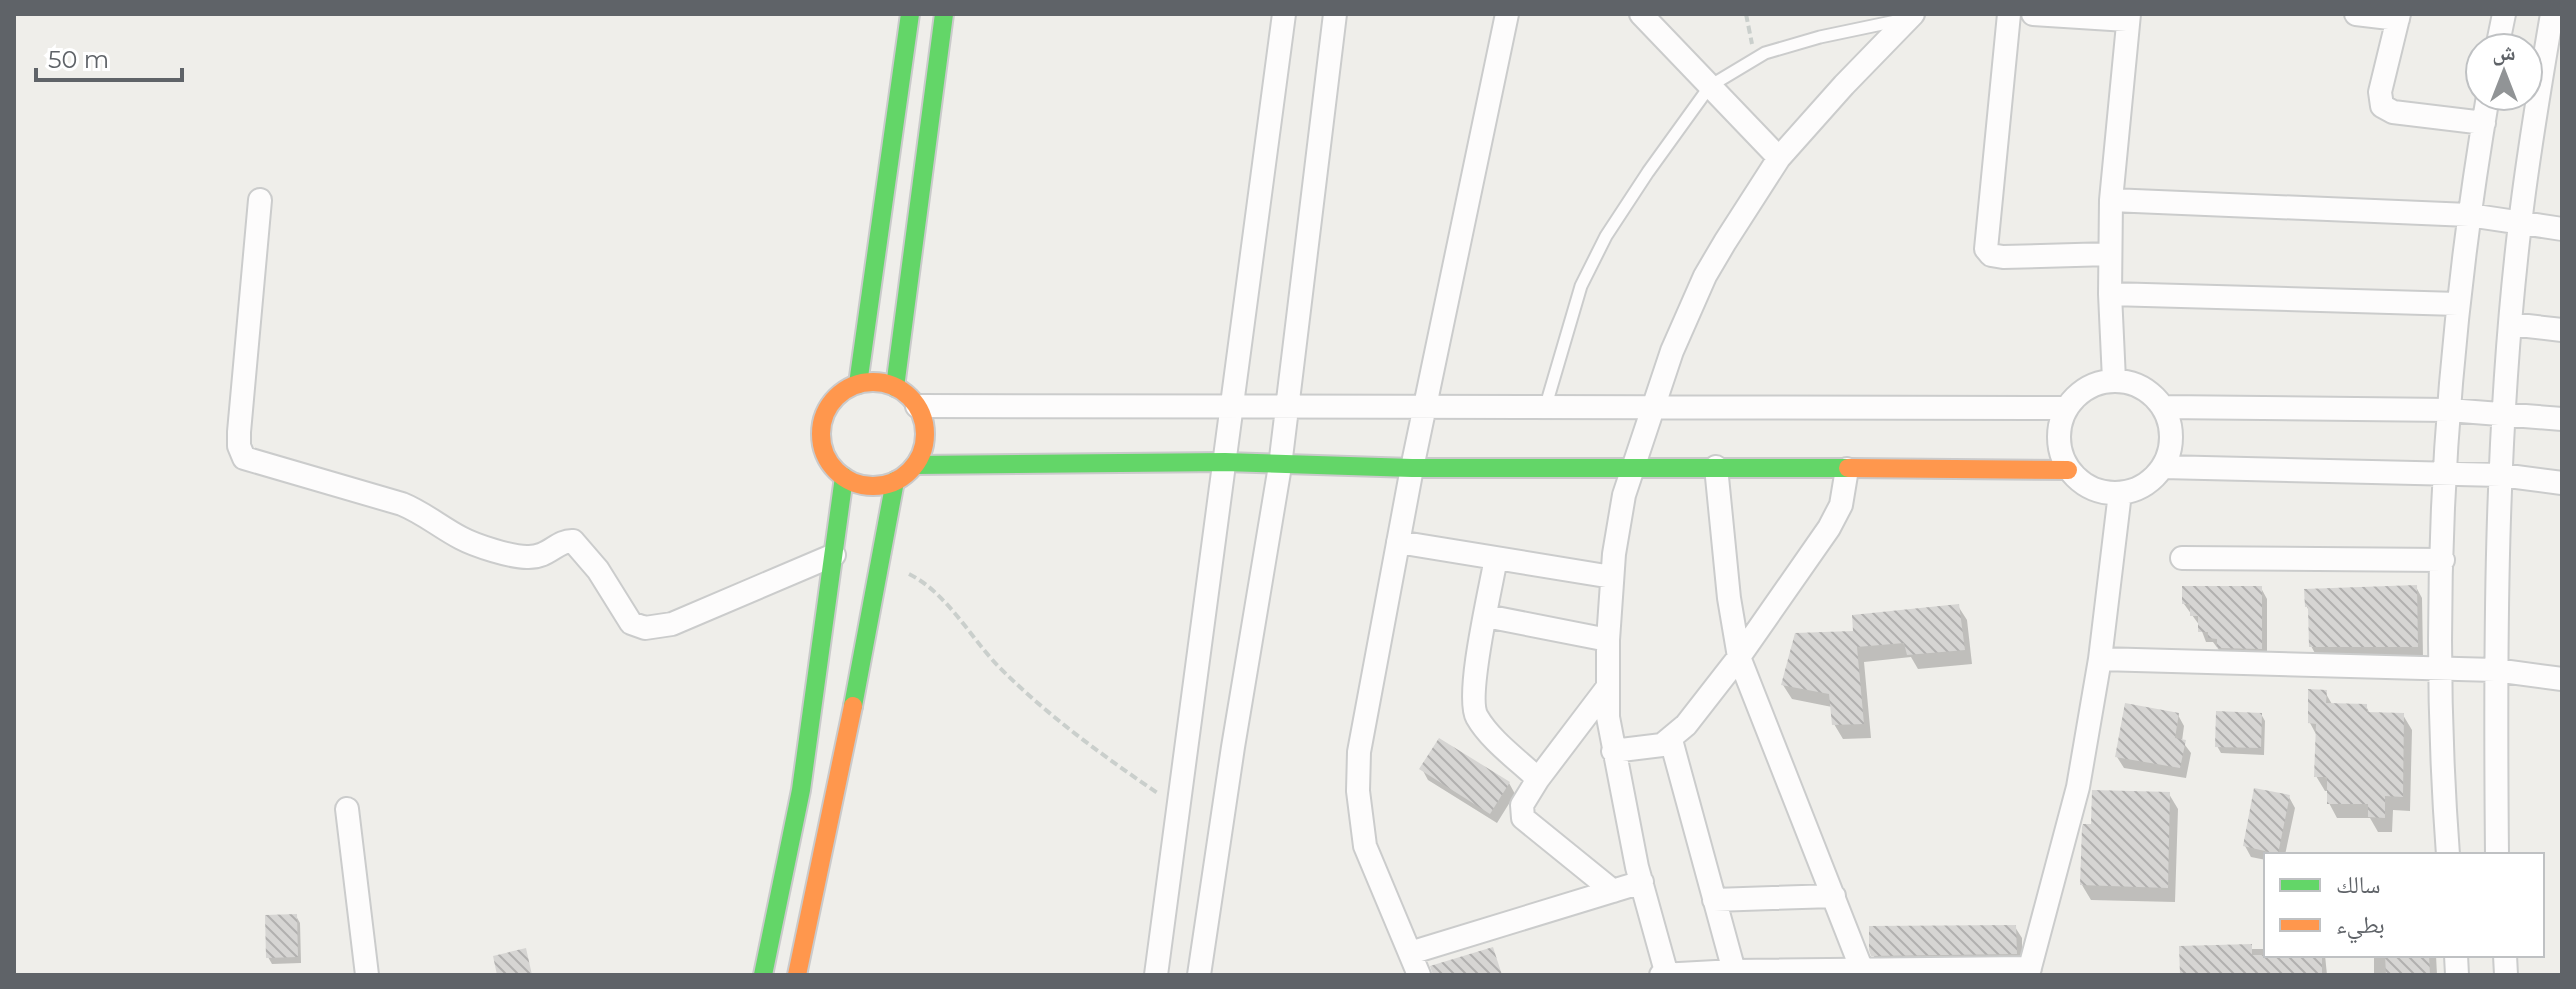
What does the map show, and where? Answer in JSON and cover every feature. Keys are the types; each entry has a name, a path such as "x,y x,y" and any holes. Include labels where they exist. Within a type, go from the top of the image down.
{"main road":[{"path":"858,384 910,14"},
{"path":"895,387 944,14"},
{"path":"870,381 895,387 908,395 923,420 925,436 915,465 895,481 878,485 860,484 844,477 825,455 821,426 825,412 833,399 858,384 870,381"},
{"path":"915,465 1225,462 1412,468 1634,466 2068,470"},
{"path":"763,975 786,881 801,795 824,644 844,477"},
{"path":"797,975 846,742 895,481"}],"street":[{"path":"1156,975 1284,14"},
{"path":"1199,975 1230,762 1280,466 1335,14"},
{"path":"1419,975 1365,846 1358,791 1363,721 1466,201 1507,14"},
{"path":"1641,14 1779,158"},
{"path":"2009,14 1986,249 1991,255 2003,257 2110,254"},
{"path":"2033,14 2128,17 2111,200 2110,294 2114,380"},
{"path":"2356,14 2398,16 2380,92 2382,106 2393,112 2484,123"},
{"path":"2497,853 2495,670 2504,413 2520,223 2552,14"},
{"path":"1910,16 1779,158 1705,276 1672,351 1652,407 1618,522 1608,640 1607,688 1613,751 1665,974 1734,971 2029,971 2078,787 2100,659 2120,493"},
{"path":"2448,853 2441,669 2444,473 2458,304 2486,112"},
{"path":"260,200 239,432 239,446 244,458 402,504 461,538 521,557 544,555 563,542 573,541 598,570 631,623 645,628 672,624 834,555"},
{"path":"2111,200 2469,215 2562,229"},
{"path":"2110,294 2458,304"},
{"path":"2510,324 2562,330"},
{"path":"2114,380 2142,387 2163,407 2172,437 2163,467 2151,480 2137,489 2120,493 2091,488 2068,470 2058,439 2066,408 2078,393 2095,384 2114,380"},
{"path":"917,406 2066,408"},
{"path":"2163,407 2449,410 2562,419"},
{"path":"1716,467 1727,585 1739,657 1862,970"},
{"path":"2163,467 2501,475 2562,483"},
{"path":"1613,751 1662,745 1686,725 1739,657 1838,514 1847,469"},
{"path":"1398,542 1612,577"},
{"path":"1496,558 1473,690 1476,715 1538,779"},
{"path":"2182,558 2443,560"},
{"path":"1486,616 1608,640"},
{"path":"2100,659 2495,670 2562,679"},
{"path":"1607,688 1522,805 1523,818 1613,891"},
{"path":"1671,740 1734,971"},
{"path":"347,809 367,975"},
{"path":"1410,953 1642,882"},
{"path":"1714,900 1834,896"}],"lane":[{"path":"1546,405 1581,286 1606,236 1710,86 1765,53 1910,16"}],"path":[{"path":"1746,14 1755,59"},
{"path":"881,562 925,583 998,666 1031,697 1071,732 1179,808"}],"building":[{"path":"2417,585 2418,647 2309,647 2308,607 2305,607 2304,589"},
{"path":"2182,586 2262,586 2262,649 2217,648 2217,639 2208,638 2208,632 2198,632 2198,616 2190,616 2190,604 2182,604"},
{"path":"1959,604 1965,650 1907,655 1904,643 1857,647 1864,724 1832,725 1829,694 1781,685 1795,633 1853,631 1852,615"},
{"path":"2308,689 2327,690 2326,703 2367,704 2367,712 2404,713 2403,797 2385,796 2385,818 2368,817 2368,804 2327,804 2327,777 2314,777 2316,724 2308,723"},
{"path":"2125,703 2179,713 2175,738 2186,740 2180,768 2115,757"},
{"path":"2216,711 2262,713 2261,748 2215,747"},
{"path":"1439,738 1510,782 1490,814 1419,769"},
{"path":"2254,788 2290,795 2278,853 2243,846"},
{"path":"2092,790 2170,792 2168,888 2080,885 2082,827 2083,824 2091,824"},
{"path":"297,914 298,957 266,958 265,915"},
{"path":"2016,925 2017,954 1871,956 1869,950 1869,926"},
{"path":"2252,944 2252,955 2322,957 2322,975 2180,975 2179,946"},
{"path":"1493,947 1502,975 1433,975 1430,966"},
{"path":"526,948 532,975 497,975 493,956"},
{"path":"2385,957 2429,957 2430,975 2386,975"}],"traffic: fast":[{"path":"858,384 910,14"},
{"path":"895,387 944,14"},
{"path":"915,465 1225,462 1412,468 1848,468"},
{"path":"763,975 801,790 844,477"},
{"path":"853,706 895,481"}],"traffic: slow":[{"path":"873,382 893,386 910,397 921,414 925,434 921,454 910,471 893,482 873,486 853,482 836,471 825,454 821,434 825,414 836,397 853,386 873,382"},
{"path":"1848,468 2068,470"},
{"path":"797,975 853,706"}]}
